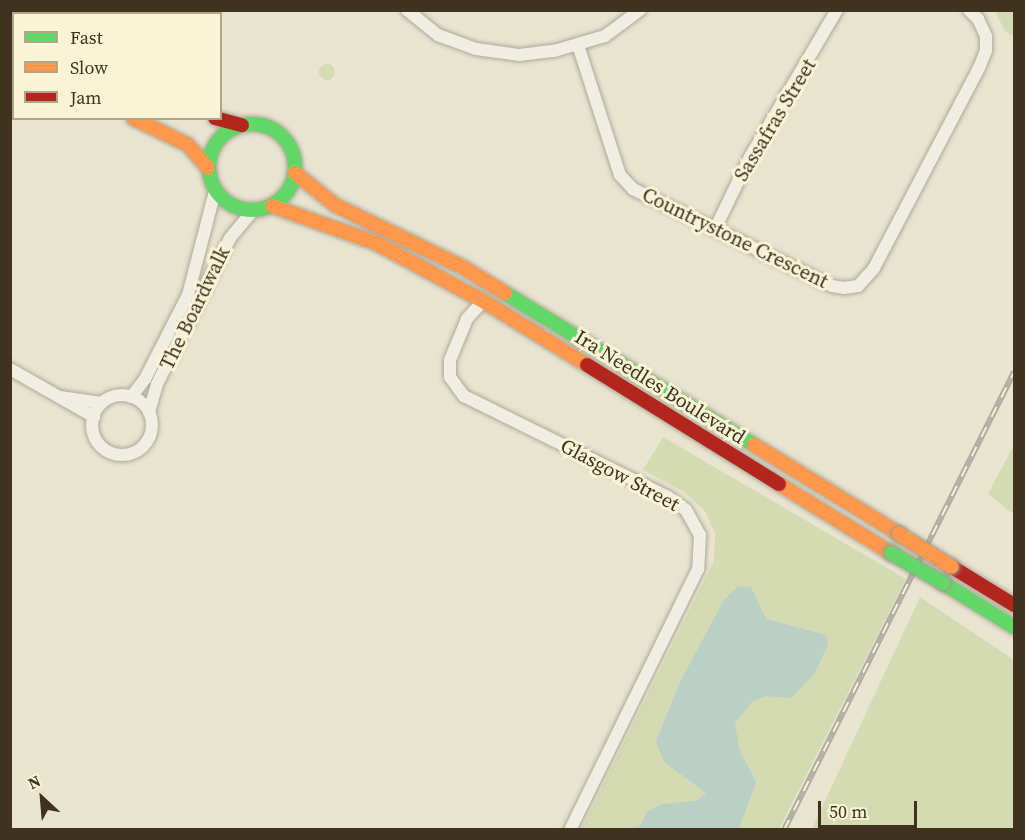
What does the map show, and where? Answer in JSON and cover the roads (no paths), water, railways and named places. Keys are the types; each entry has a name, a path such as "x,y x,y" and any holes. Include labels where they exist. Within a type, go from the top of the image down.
{"main road":[{"path":"137,120 188,145 208,168 215,190 232,206 253,211 272,206 291,186 296,173 293,152 281,135 256,124 242,125 222,120"},
{"path":"208,168 218,141 242,125"},
{"name":"Ira Needles Boulevard","path":"296,173 335,205 464,268 1014,605"},
{"name":"Ira Needles Boulevard","path":"272,206 376,243 483,301 1014,627"}],"street":[{"path":"407,10 438,35 476,49 519,55 578,45 605,36 640,10"},
{"name":"Sassafras Street","path":"715,229 750,157 837,10"},
{"name":"Countrystone Crescent","path":"578,45 620,174 633,189 832,286 858,286 874,268 986,51 986,36 978,19 969,10"},
{"name":"The Boardwalk","path":"131,397 145,379 188,295 215,190"},
{"name":"The Boardwalk","path":"149,412 157,384 230,238 253,211"},
{"name":"Glasgow Street","path":"483,301 467,319 450,360 450,377 464,396 668,497 686,510 700,535 698,569 570,830"},
{"path":"10,369 94,417"},
{"path":"60,397 102,403 121,395 131,397 149,412 150,437 130,454 115,454 99,444 93,431 94,417 102,403"}],"railway":[{"path":"784,830 1014,372"}]}
